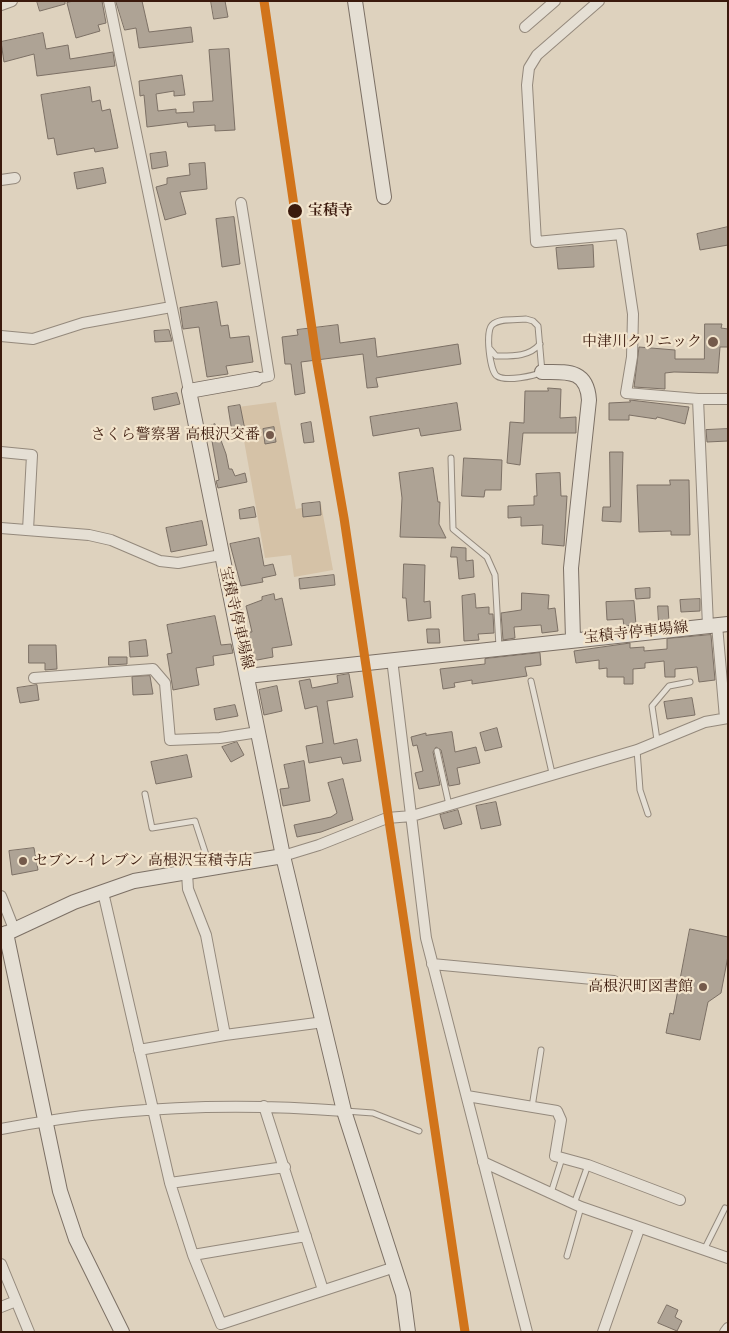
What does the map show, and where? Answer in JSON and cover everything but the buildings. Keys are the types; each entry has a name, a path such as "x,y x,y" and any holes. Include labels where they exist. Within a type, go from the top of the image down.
{"street":[{"path":"1,5 12,1"},
{"path":"109,1 189,391 269,376 241,203"},
{"path":"355,1 384,196"},
{"path":"525,27 555,1"},
{"path":"599,1 538,55 529,68 527,85 536,242 622,234 633,314 632,357 626,393 698,399 728,399"},
{"path":"1,180 15,178"},
{"path":"1,336 33,339 83,323 171,306"},
{"path":"542,372 567,372 580,376 588,386 589,400 571,568 573,639"},
{"name":"宝積寺停車場線","path":"189,391 247,676 499,647 718,625"},
{"path":"7,933 74,902 134,881 283,856 319,845 387,818 412,816 552,773 637,750 657,740 705,722 726,718 698,399"},
{"path":"1,452 32,455 28,530"},
{"path":"1,528 111,540 160,561 178,563 221,555"},
{"path":"392,659 426,938 527,1332"},
{"path":"34,678 154,670 164,683 170,740 220,738 258,732"},
{"path":"247,676 283,856 344,1111 403,1294 408,1332"},
{"path":"187,873 188,889 206,935 225,1035"},
{"path":"103,892 170,1183 193,1255 223,1328 323,1290 395,1267"},
{"path":"1,896 60,1191 76,1240 122,1332"},
{"path":"432,964 614,981"},
{"path":"139,1050 225,1035 324,1022"},
{"path":"467,1096 557,1111 561,1120 555,1156 588,1165 680,1200"},
{"path":"1,1129 46,1120 152,1110 264,1106 344,1111"},
{"path":"264,1106 323,1290"},
{"path":"483,1162 578,1206 639,1229 728,1258"},
{"path":"170,1183 285,1167"},
{"path":"603,1332 639,1229"},
{"path":"193,1255 306,1236"},
{"path":"1,1264 29,1332"},
{"path":"1,1307 16,1302"},
{"path":"725,1332 728,1328"}],"lane":[{"path":"502,321 533,321 538,326 542,372 533,377 502,378 496,376 492,370 490,349 488,332 492,325 502,321"},
{"path":"490,349 496,356 527,354 534,351 540,344"},
{"path":"451,458 453,530 487,558 495,575 499,647"},
{"path":"531,681 552,773"},
{"path":"657,740 652,706 669,686 690,682"},
{"path":"637,750 640,790 648,814"},
{"path":"436,751 449,805"},
{"path":"145,794 152,828 195,821 210,869"},
{"path":"532,1107 541,1050"},
{"path":"344,1111 373,1113 419,1131"},
{"path":"550,1194 562,1158"},
{"path":"567,1256 588,1165"},
{"path":"704,1251 725,1208"}],"shaded area":[{"path":"276,402 296,509 321,504 333,570 294,577 291,555 265,558 238,407"}],"transit line":[{"path":"264,1 317,363 344,518 465,1332"}],"place":[{"name":"宝積寺","path":"295,211"},
{"name":"中津川クリニック","path":"713,342"},
{"name":"さくら警察署 高根沢交番","path":"270,435"},
{"name":"セブン-イレブン 高根沢宝積寺店","path":"23,861"},
{"name":"高根沢町図書館","path":"703,987"}]}
